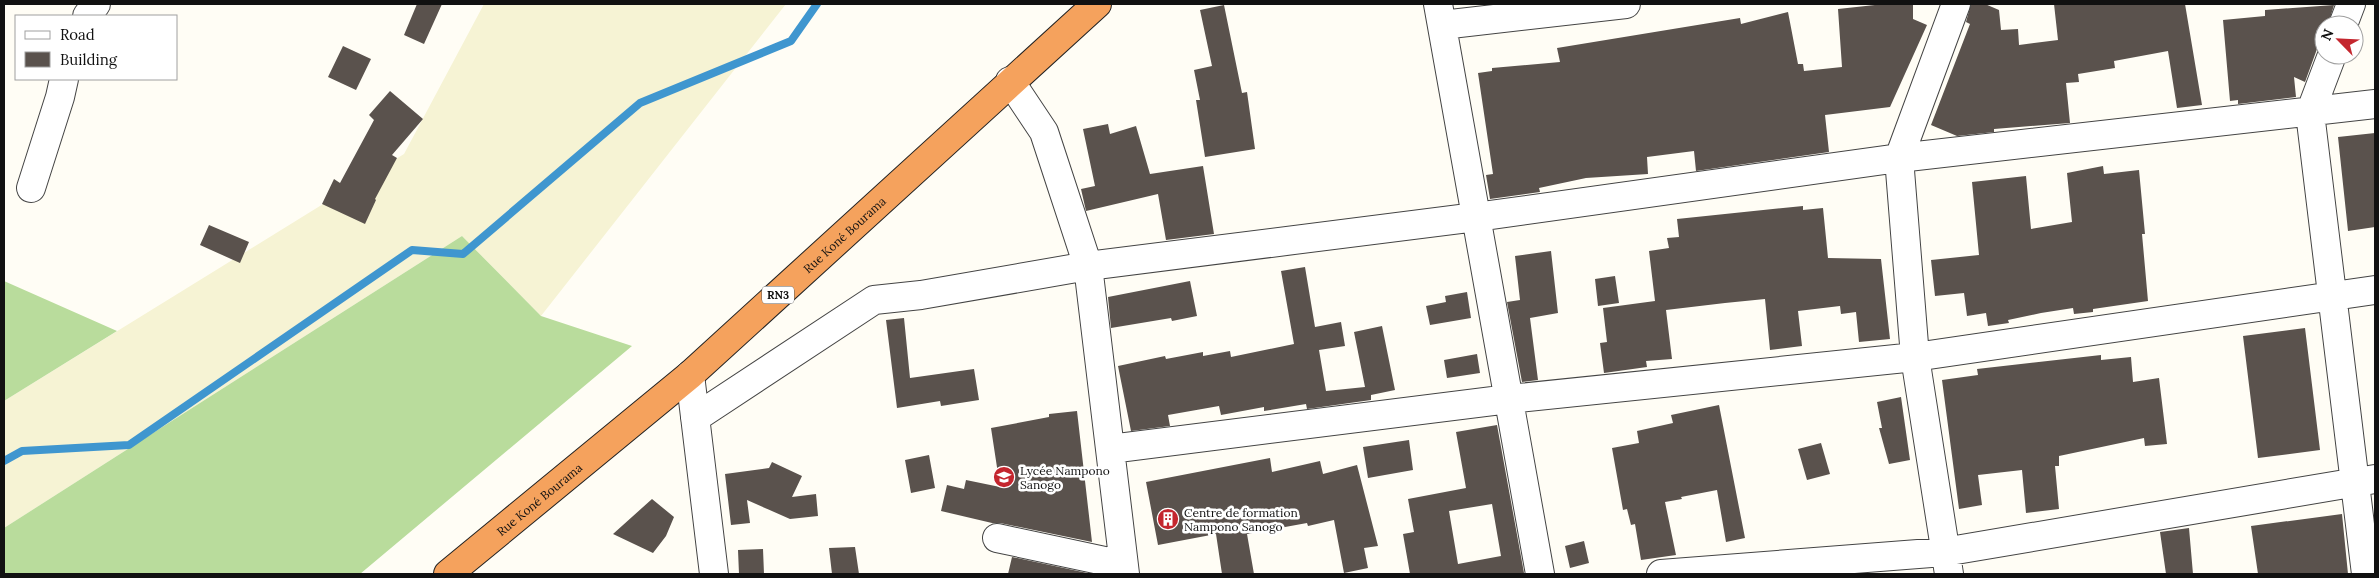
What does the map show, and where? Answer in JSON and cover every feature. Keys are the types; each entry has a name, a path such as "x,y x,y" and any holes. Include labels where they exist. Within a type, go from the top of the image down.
{"highway":[{"name":"Rue Koné Bourama","path":"448,574 690,375 1010,81 1097,4"}],"street":[{"path":"88,15 96,4"},
{"path":"1540,574 1440,15 1626,4"},
{"path":"1946,563 1915,357 1899,158 1956,4"},
{"path":"2328,65 2310,112 2332,295 2365,480 2366,574"},
{"path":"31,188 64,80"},
{"path":"997,538 1124,570 1088,266 1044,132 1010,81"},
{"path":"695,418 874,300 921,295 1088,266 1476,217 1899,158 2375,104"},
{"path":"1110,449 1508,399 1915,357 2375,290"},
{"path":"690,375 714,574"},
{"path":"1661,574 1946,563 2365,480"}],"shaded area":[{"path":"484,4 786,4 541,316 462,236 4,528 4,401 404,154"}],"green space":[{"path":"462,236 541,316 632,346 360,574 4,574 4,528"},
{"path":"4,281 117,331 4,401"}],"building":[{"path":"417,4 442,4 424,44 404,35"},
{"path":"1884,4 1913,4 1913,19 1927,25 1890,107 1825,115 1829,152 1696,171 1694,151 1647,157 1648,174 1586,178 1539,188 1540,192 1490,199 1486,175 1493,174 1478,73 1492,71 1492,68 1560,62 1557,48 1740,18 1741,24 1788,12 1798,64 1803,64 1804,71 1842,67 1838,9"},
{"path":"1971,4 1985,4 1999,10 2001,30 2018,29 2019,45 2058,40 2054,4 2185,4 2202,105 2177,108 2168,51 2114,61 2115,68 2078,74 2079,82 2066,83 2070,123 1994,129 1994,132 1957,136 1931,125 1970,24 1966,22"},
{"path":"1224,5 1242,93 1247,92 1255,149 1205,157 1196,100 1200,100 1194,70 1212,66 1200,10"},
{"path":"2334,5 2331,15 2314,15 2314,57 2305,82 2294,77 2296,97 2238,104 2238,100 2230,101 2223,20 2265,16 2265,10"},
{"path":"343,46 371,59 356,90 328,77"},
{"path":"390,91 423,119 392,155 397,158 375,199 365,224 322,204 334,179 340,183 374,120 369,115"},
{"path":"1108,124 1110,134 1136,126 1150,174 1203,166 1214,234 1166,240 1158,194 1086,211 1081,189 1095,186 1083,129"},
{"path":"2375,133 2375,227 2348,231 2338,137"},
{"path":"2103,166 2104,174 2139,170 2145,234 2142,234 2148,301 2093,309 2093,312 2074,314 2073,308 2041,313 2008,320 2009,323 1988,326 1986,313 1967,316 1964,293 1935,296 1931,260 1979,255 1972,182 2026,176 2031,229 2072,222 2067,173"},
{"path":"1803,206 1803,210 1823,208 1828,258 1881,259 1890,339 1859,342 1856,312 1841,314 1840,306 1798,311 1802,346 1770,350 1765,299 1666,310 1672,359 1646,361 1647,367 1604,373 1600,343 1607,342 1603,308 1655,301 1649,251 1669,248 1667,238 1679,237 1677,219"},
{"path":"209,225 249,242 240,263 200,245"},
{"path":"1551,251 1558,313 1530,318 1538,380 1522,382 1507,302 1520,300 1515,256"},
{"path":"1305,267 1315,327 1341,322 1345,346 1319,350 1326,391 1365,387 1354,332 1382,326 1395,390 1371,395 1371,400 1307,409 1306,404 1264,411 1264,407 1221,415 1219,406 1168,415 1170,426 1131,431 1118,366 1165,356 1166,359 1203,352 1203,356 1230,351 1231,357 1294,344 1281,271"},
{"path":"1615,276 1619,303 1598,306 1595,279"},
{"path":"1190,281 1197,316 1172,321 1171,318 1111,328 1108,297"},
{"path":"1467,292 1471,318 1430,325 1426,306 1446,302 1445,296"},
{"path":"904,318 910,378 974,369 979,400 941,406 940,401 897,408 886,320"},
{"path":"2305,328 2320,450 2258,458 2243,336"},
{"path":"1477,354 1480,373 1447,378 1444,360"},
{"path":"2101,355 2101,360 2131,357 2133,382 2159,378 2167,444 2145,446 2144,438 2059,456 2059,466 2055,466 2059,509 2026,513 2022,470 1978,475 1982,505 1959,509 1942,380 1978,375 1977,369"},
{"path":"1901,397 1910,460 1889,464 1879,428 1882,428 1877,402"},
{"path":"1719,405 1745,538 1726,542 1717,490 1681,497 1682,499 1665,502 1676,555 1641,560 1635,524 1631,525 1627,509 1623,510 1612,448 1639,443 1637,431 1673,423 1671,415"},
{"path":"1077,411 1092,542 941,511 947,485 964,489 966,480 1000,487 991,428 1049,417 1049,414"},
{"path":"1497,425 1524,573 1410,574 1403,534 1414,532 1408,499 1466,488 1456,432","holes":["1492,504 1501,556 1458,564 1449,511"]},
{"path":"1409,440 1413,470 1368,478 1363,447"},
{"path":"1821,443 1830,474 1807,480 1798,449"},
{"path":"929,455 935,488 911,493 905,460"},
{"path":"1270,458 1272,472 1320,461 1323,474 1357,465 1378,546 1364,548 1368,568 1344,573 1334,520 1308,526 1307,523 1247,534 1254,574 1222,574 1216,534 1158,545 1146,482"},
{"path":"772,462 802,476 792,497 816,494 818,516 790,519 747,500 750,523 731,525 725,474 769,468"},
{"path":"652,499 674,517 666,536 653,553 613,534"},
{"path":"2342,514 2348,574 2258,574 2251,526"},
{"path":"2189,528 2193,574 2166,574 2160,532"},
{"path":"1584,541 1589,563 1570,568 1565,546"},
{"path":"855,547 859,574 832,574 829,548"},
{"path":"763,549 764,574 739,574 738,550"},
{"path":"1012,557 1092,574 1008,574"}],"waterway":[{"path":"4,461 22,451 129,445 412,250 463,254 640,103 791,41 817,4"}],"place":[{"name":"Lycée Nampono Sanogo","path":"1004,477"},
{"name":"Centre de formation Nampono Sanogo","path":"1168,519"}]}
